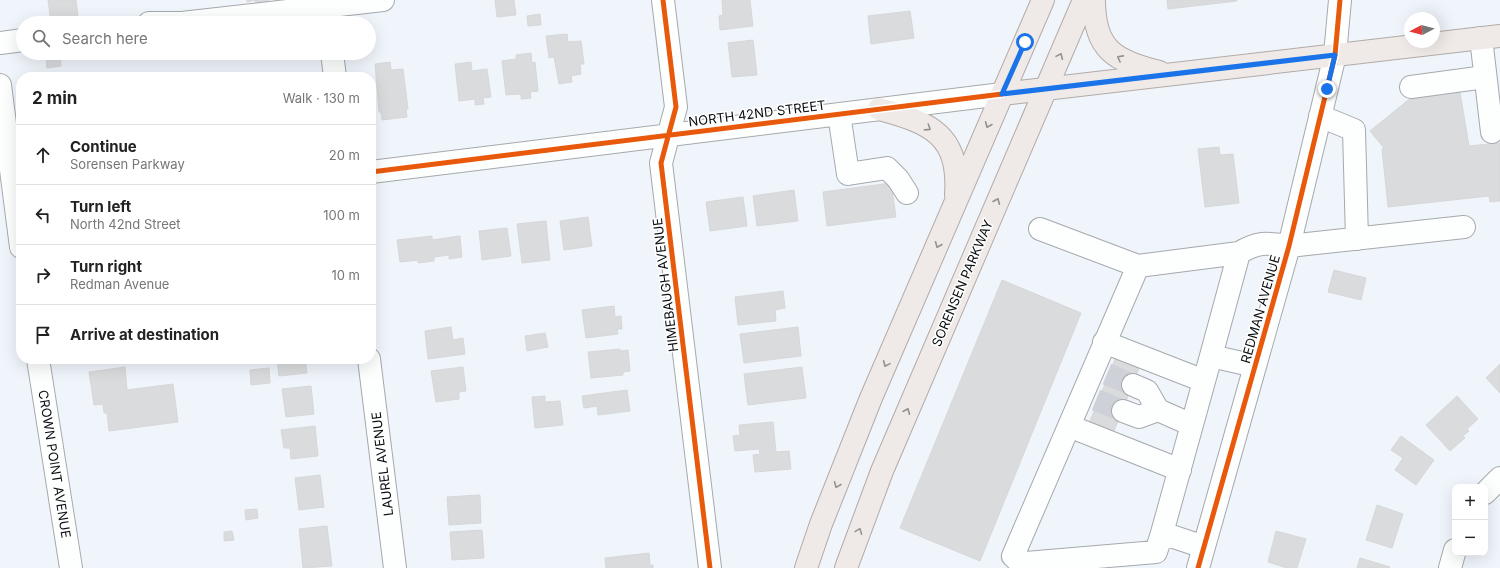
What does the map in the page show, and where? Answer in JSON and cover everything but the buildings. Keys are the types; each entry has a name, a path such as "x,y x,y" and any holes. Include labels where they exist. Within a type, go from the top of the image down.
{"main road":[{"path":"806,568 821,524 871,398 1043,0"},
{"name":"SORENSEN PARKWAY","path":"846,568 882,471 1044,90 1084,0"},
{"path":"1094,0 1094,14 1097,31 1104,44 1115,56 1136,66 1170,74"},
{"name":"NORTH 42ND STREET","path":"1002,94 1490,37"},
{"path":"879,109 911,119 934,132 946,141 953,154 956,166 957,178 955,204"}],"street":[{"path":"260,16 327,10 383,0"},
{"name":"HIMEBAUGH AVENUE","path":"663,0 676,107 661,163 710,568"},
{"name":"REDMAN AVENUE","path":"1198,568 1289,246 1335,55 1340,0"},
{"path":"1490,37 1485,77 1492,132"},
{"path":"0,43 16,41"},
{"path":"333,60 334,72"},
{"path":"1411,87 1485,77"},
{"path":"0,85 12,215 16,229"},
{"name":"NORTH 42ND STREET","path":"376,171 1002,94"},
{"path":"839,114 848,174 887,168 898,178 907,193"},
{"path":"1320,116 1354,130 1357,239"},
{"path":"1040,229 1138,266 1239,253 1250,246 1262,242 1289,246 1464,228"},
{"path":"1138,266 1104,342 1100,371 1089,397 1069,426 1013,556 1017,560 1026,562 1156,552 1239,253"},
{"path":"1104,342 1204,381"},
{"path":"1211,356 1255,366"},
{"name":"CROWN POINT AVENUE","path":"39,364 71,568"},
{"name":"LAUREL AVENUE","path":"371,364 395,568"},
{"path":"1133,385 1147,391 1158,410 1192,425"},
{"path":"1123,411 1139,417 1158,410"},
{"path":"1069,426 1180,470"},
{"path":"1488,490 1500,478"},
{"path":"1162,533 1204,547"},
{"path":"1450,568 1453,556"}],"tunnel":[{"path":"1107,374 1133,385"},
{"path":"1096,400 1123,411"}],"cycle path":[{"path":"663,0 676,107 661,163 710,568"},
{"path":"1198,568 1289,246 1335,55 1340,0"},
{"path":"376,171 1002,94"}],"route":[{"path":"1025,42 1002,94 1335,55 1327,89"}]}
